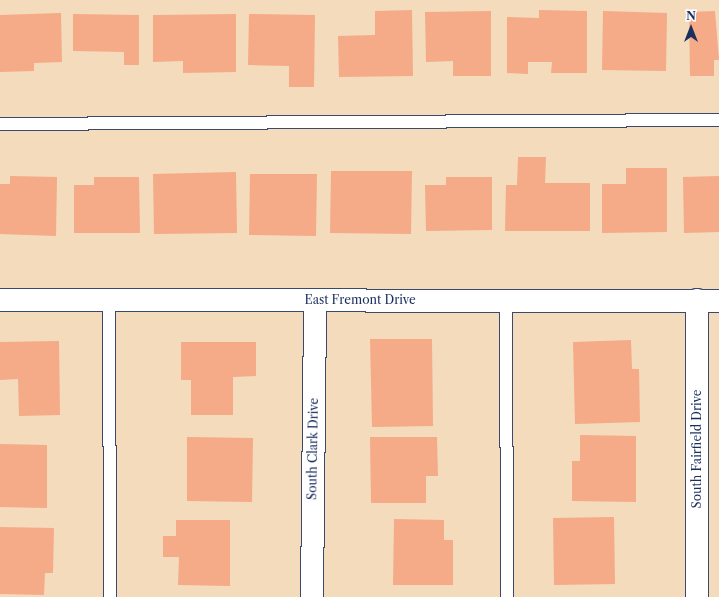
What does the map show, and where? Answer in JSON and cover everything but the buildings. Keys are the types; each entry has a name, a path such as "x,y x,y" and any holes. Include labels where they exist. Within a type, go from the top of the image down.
{"street":[{"name":"East Fremont Drive","path":"0,300 719,301"},
{"name":"South Clark Drive","path":"312,597 315,300"},
{"name":"South Fairfield Drive","path":"697,300 697,597"}],"lane":[{"path":"0,124 719,120"},
{"path":"109,300 110,597"},
{"path":"506,300 507,597"}]}
